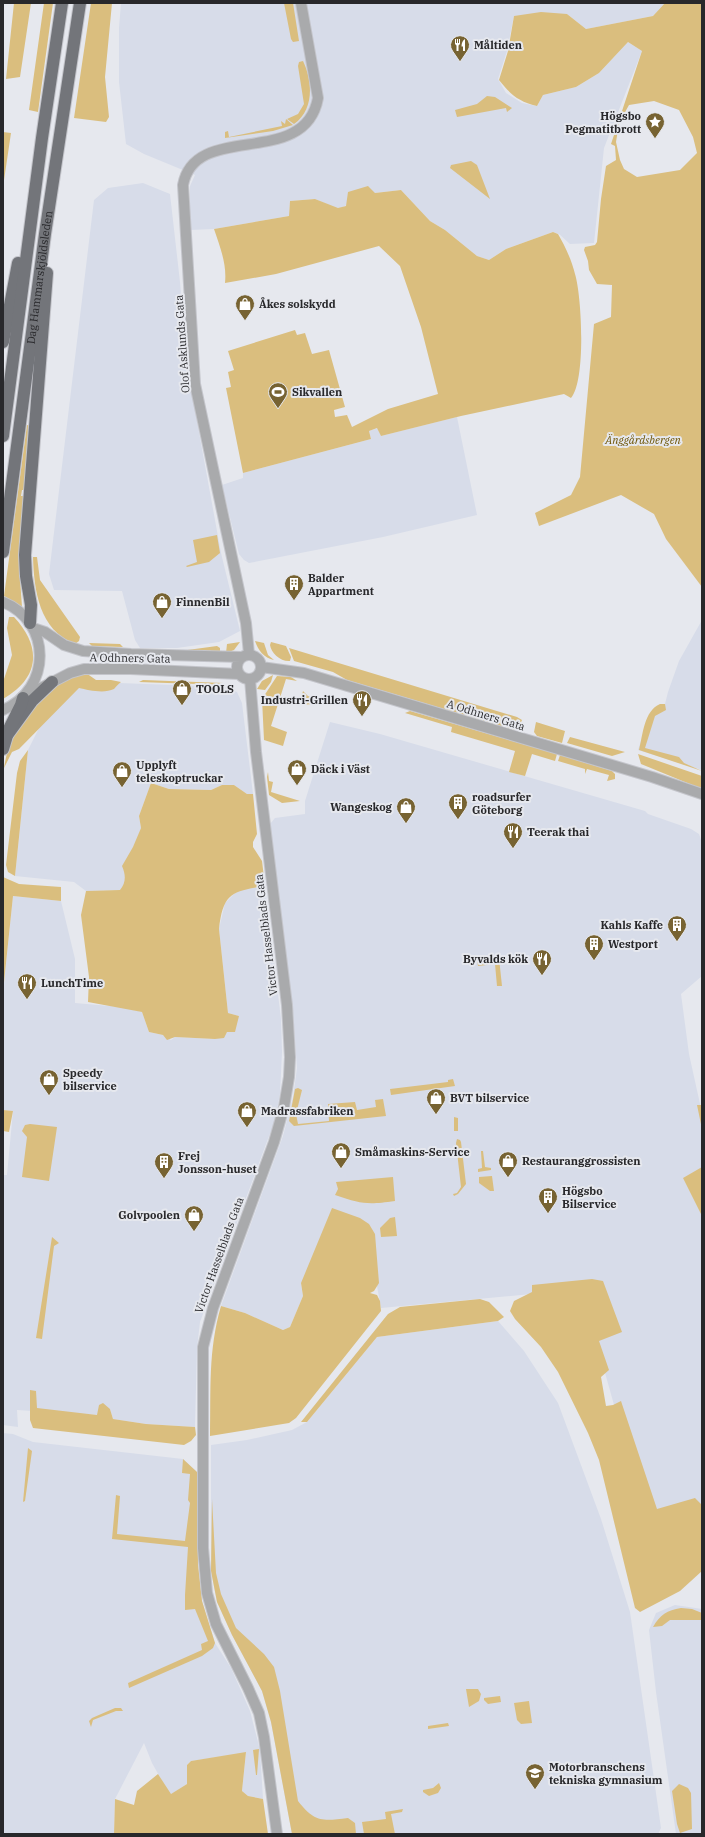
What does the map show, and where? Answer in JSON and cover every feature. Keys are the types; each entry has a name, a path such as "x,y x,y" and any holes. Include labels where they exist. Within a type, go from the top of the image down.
{"main road":[{"name":"Dag Hammarskjöldsleden","path":"3,436 42,138 62,3"},
{"name":"Dag Hammarskjöldsleden","path":"3,552 24,379 80,3"},
{"path":"31,625 31,605 26,576 26,555 33,436 60,132"},
{"path":"3,342 42,138"},
{"path":"8,734 32,701 52,682"},
{"path":"3,749 8,734 8,729 25,695"}],"street":[{"name":"Olof Asklunds Gata","path":"245,656 246,622 195,384 183,185 188,172 201,158 221,149 279,139 294,133 308,124 314,114 318,98 301,3"},
{"path":"4,602 21,613 31,625 39,643 40,662 34,681 25,695"},
{"name":"A Odhners Gata","path":"31,625 45,632 64,645 83,651 131,654 245,656"},
{"path":"239,674 237,663 245,656 258,658 261,667 258,675 250,679"},
{"name":"A Odhners Gata","path":"261,667 304,673 652,776 702,794"},
{"name":"A Odhners Gata","path":"3,710 25,695 77,670 95,668 239,674 244,678 250,679"},
{"name":"Victor Hasselblads Gata","path":"250,679 256,752 287,1005 289,1077 284,1107 274,1142 215,1300 205,1334 203,1362 203,1548 207,1593 216,1624 248,1688 258,1713 264,1737 277,1834"}],"shaded area":[{"path":"121,3 665,3 653,16 586,29 567,14 514,16 507,51 498,79 506,93 522,103 537,106 543,95 576,87 599,73 628,42 642,51 604,148 594,243 570,244 559,234 553,232 506,249 489,260 477,256 445,230 430,221 401,190 375,193 338,209 315,199 290,201 289,216 214,229 190,230 190,186 195,175 144,154 126,144 119,82 119,28"},
{"path":"143,183 170,194 180,282 186,361 221,553 240,631 219,642 177,648 140,648 135,640 122,591 54,590 49,574 94,200 108,188"},
{"path":"457,417 477,515 383,537 249,563 239,554 222,485 243,478 243,473 371,439 369,431 378,428 381,436"},
{"path":"702,620 702,770 638,750 650,714 665,704 679,661"},
{"path":"119,683 226,687 237,692 242,703 253,794 247,794 234,785 222,785 211,790 169,789 151,783 139,816 141,828 125,872 125,884 121,890 86,891 74,882 15,876 28,750 41,724 79,687 88,690 114,688"},
{"path":"330,722 380,734 645,811 648,814 691,829 699,834 702,843 702,976 681,994 689,1054 702,1113 702,1520 645,1515 600,1355 585,1289 381,1308 366,1226 301,1283 303,1296 290,1327 283,1330 245,1313 221,1306 283,1136 293,1097 297,1068 293,1011 270,824 275,818 305,814 305,801"},
{"path":"265,886 281,1019 282,1052 280,1094 275,1120 200,1322 197,1348 195,1427 146,1424 113,1419 110,1409 98,1415 17,1410 18,1427 3,1425 3,1175 7,1175 13,1111 3,1110 3,993 13,896 61,901 75,959 75,1003 121,1007 142,1012 149,1032 163,1035 171,1040 175,1037 215,1039 227,1032 239,1016 228,1013 219,929 225,903 238,890"},
{"path":"498,1321 524,1351 558,1403 601,1519 630,1612 661,1828 658,1834 292,1834 271,1722 262,1691 232,1635 217,1602 211,1571 211,1445 247,1440 292,1430 307,1422 377,1337"},
{"path":"3,1433 13,1434 33,1442 183,1459 197,1472 198,1565 202,1601 215,1643 231,1668 250,1711 260,1750 263,1799 248,1796 242,1791 246,1753 191,1761 187,1765 187,1784 170,1795 152,1763 144,1743 115,1799 114,1834 3,1834"},
{"path":"675,1605 702,1609 702,1834 676,1834 656,1692 649,1630 656,1613"}],"green space":[{"path":"14,3 31,3 20,77 6,79"},
{"path":"44,3 53,3 38,112 29,110"},
{"path":"91,3 112,3 105,77 109,117 106,122 74,118"},
{"path":"284,3 293,3 299,41 293,42 291,39"},
{"name":"Änggårdsbergen","path":"665,3 702,3 702,587 666,539 654,514 621,495 539,526 535,513 571,495 580,477 594,324 611,317 612,285 597,284 589,270 588,261 584,250 585,247 595,245 597,242 606,166 616,160 615,146 611,144 642,51 628,42 599,73 576,87 543,95 537,106 515,97 499,80 508,51 514,16 541,12 567,14 586,29 653,16","holes":["654,101 679,110 693,137 697,153 680,170 637,177 624,169 620,160 616,142 619,123 629,105"]},
{"path":"303,61 309,78 310,95 305,111 301,118 294,124 287,119 298,114 304,104 298,66 299,62"},
{"path":"487,96 495,97 512,108 507,112 506,108 457,117 455,110 477,104"},
{"path":"286,119 293,125 273,131 225,138 225,132 228,131 229,137 282,126 281,121 285,124"},
{"path":"3,132 11,133 3,187"},
{"path":"471,161 477,165 490,199 450,168 451,165"},
{"path":"368,186 375,193 401,190 430,221 445,230 477,256 489,260 506,249 553,232 558,234 572,264 579,301 581,319 581,357 576,389 571,398 564,394 461,416 381,436 377,428 369,431 371,439 243,473 226,388 231,387 228,372 234,370 228,351 295,330 297,335 305,333 312,354 329,350 345,407 334,410 335,417 347,415 352,427 388,409 438,394 421,327 400,266 379,246 276,274 225,283 224,262 214,229 289,216 290,201 315,199 338,208 346,206 348,192"},
{"path":"27,425 31,426 25,490 22,490 21,496 25,496 19,564 22,607 4,596"},
{"path":"217,535 220,553 209,562 187,567 186,566 197,562 193,540"},
{"path":"33,557 37,557 40,580 80,637 79,641 75,644 63,638 53,629 46,619 37,595"},
{"path":"9,617 14,617 23,628 33,651 33,661 30,672 24,682 15,691 3,699 3,682 12,655 7,628"},
{"path":"255,641 264,643 268,655 274,660 262,653"},
{"path":"240,642 234,650 226,653 227,644"},
{"path":"271,642 286,646 291,657 290,661 283,660 274,654 270,645"},
{"path":"89,643 120,644 123,647 92,646"},
{"path":"217,646 220,648 220,653 211,653 210,650 209,653 180,651"},
{"path":"289,648 517,717 522,720 518,729 514,730 347,680 333,672 294,661"},
{"path":"86,673 96,680 121,682 114,689 106,691 79,688 19,749 12,752 4,768 13,737 32,708 43,696 56,686 71,678"},
{"path":"273,675 271,682 265,690 257,689 262,681"},
{"path":"277,676 291,677 297,681 286,679 271,726 287,732 283,746 264,740 262,699"},
{"path":"143,680 224,683 225,685 139,682"},
{"path":"303,691 308,696 328,703 299,705"},
{"path":"660,704 665,704 666,710 655,716 645,748 679,757 684,763 702,771 639,750 647,717 655,707"},
{"path":"410,711 557,754 555,761 532,754 525,776 509,772 515,751 451,732 452,727 405,713"},
{"path":"536,722 565,731 562,743 537,736 534,732"},
{"path":"570,737 625,752 612,756 567,743"},
{"path":"28,750 15,876 8,872 6,865 17,773 20,761"},
{"path":"638,754 702,776 702,789 641,764"},
{"path":"560,755 612,771 615,774 615,779 607,781 609,775 587,769 585,774 585,769 558,761"},
{"path":"268,772 269,781 273,782 271,792 300,801 282,803 269,795 267,777"},
{"path":"151,783 169,789 211,790 222,785 234,785 247,794 253,794 257,834 253,842 253,847 262,861 265,886 237,892 231,896 223,908 219,929 228,1013 239,1016 235,1032 227,1032 224,1038 175,1037 167,1040 163,1035 149,1032 142,1012 88,1002 89,977 81,915 86,891 120,890 122,887 125,879 122,866 133,847 141,828 139,816"},
{"path":"3,877 19,884 61,887 61,901 13,896 3,992"},
{"path":"499,958 502,986 497,986 495,964 478,966 477,960"},
{"path":"453,1079 455,1086 391,1095 390,1089 448,1082 448,1080"},
{"path":"298,1088 302,1090 296,1114 298,1124 329,1121 328,1104 355,1102 357,1110 376,1107 375,1100 383,1099 386,1116 294,1126 289,1121 295,1089"},
{"path":"697,1105 702,1105 702,1129"},
{"path":"3,1110 13,1111 9,1132 3,1131"},
{"path":"454,1117 458,1118 458,1131 454,1131"},
{"path":"30,1124 57,1127 49,1181 22,1177 27,1137 22,1131 25,1125"},
{"path":"457,1139 461,1142 466,1184 458,1194 454,1196 453,1194 457,1193 461,1187 456,1143"},
{"path":"481,1151 483,1151 485,1167 491,1168 491,1170 478,1172 478,1169 482,1168"},
{"path":"702,1167 702,1214 701,1214 683,1178"},
{"path":"492,1176 494,1191 490,1191 479,1183 479,1177"},
{"path":"393,1177 395,1201 365,1203 335,1195 338,1189 336,1182"},
{"path":"332,1208 360,1218 369,1224 375,1234 379,1283 374,1291 370,1293 377,1295 380,1301 381,1311 296,1418 289,1423 210,1436 210,1386 212,1355 221,1306 245,1313 283,1330 290,1327 303,1296 301,1283"},
{"path":"395,1217 397,1236 381,1237 380,1228 390,1218"},
{"path":"52,1237 59,1243 54,1246 42,1339 36,1338"},
{"path":"592,1279 603,1281 622,1332 599,1341 609,1370 601,1377 606,1406 613,1405 621,1401 657,1509 695,1498 702,1505 702,1571 680,1591 640,1612 635,1608 599,1460 588,1433 558,1372 541,1347 515,1319 510,1311 514,1301 532,1292 532,1285"},
{"path":"480,1299 489,1302 504,1317 498,1321 377,1337 307,1422 301,1422 388,1314 400,1307"},
{"path":"30,1390 36,1391 37,1408 97,1415 99,1405 103,1403 110,1409 113,1419 146,1424 195,1427 196,1435 191,1441 184,1445 33,1428 30,1420"},
{"path":"28,1448 32,1451 25,1501 23,1502"},
{"path":"183,1459 197,1472 198,1565 202,1601 215,1643 213,1648 202,1656 129,1688 128,1683 202,1650 201,1644 208,1641 195,1609 185,1610 188,1547 112,1539 116,1495 120,1496 117,1534 185,1541 190,1503 188,1500 190,1474 182,1473"},
{"path":"212,1499 216,1573 221,1594 236,1628 264,1654 274,1667 280,1691 298,1801 309,1813 320,1819 332,1820 348,1818 355,1823 356,1834 292,1834 271,1722 262,1691 232,1635 217,1602 211,1571"},
{"path":"681,1608 692,1609 702,1613 702,1620 670,1620 662,1626 653,1627 658,1619 664,1614"},
{"path":"466,1689 478,1689 481,1694 479,1701 469,1707"},
{"path":"500,1696 501,1702 488,1704 484,1700 484,1698"},
{"path":"529,1701 532,1723 521,1724 517,1720 514,1703"},
{"path":"115,1708 121,1708 123,1711 116,1711 93,1720 91,1727 89,1721 92,1718"},
{"path":"448,1723 449,1726 428,1729 428,1726"},
{"path":"259,1749 257,1775 256,1775 253,1750"},
{"path":"246,1752 242,1791 248,1796 263,1799 268,1834 114,1834 115,1799 134,1805 137,1791 158,1774 171,1794 187,1784 187,1765 191,1761"},
{"path":"439,1783 441,1788 438,1793 429,1796 423,1792 423,1790 433,1788"},
{"path":"679,1784 688,1788 691,1793 692,1829 680,1833 677,1824 672,1791"},
{"path":"403,1809 402,1812 391,1814 395,1834 364,1834 362,1822 386,1819 385,1812"}],"place":[{"name":"Måltiden","path":"460,62"},
{"name":"Högsbo Pegmatitbrott","path":"655,139"},
{"name":"Åkes solskydd","path":"245,321"},
{"name":"Sikvallen","path":"278,409"},
{"name":"Balder Appartment","path":"294,601"},
{"name":"FinnenBil","path":"162,619"},
{"name":"TOOLS","path":"182,706"},
{"name":"Industri-Grillen","path":"362,717"},
{"name":"Däck i Väst","path":"297,786"},
{"name":"Upplyft teleskoptruckar","path":"122,788"},
{"name":"roadsurfer Göteborg","path":"458,820"},
{"name":"Wangeskog","path":"406,824"},
{"name":"Teerak thai","path":"513,849"},
{"name":"Kahls Kaffe","path":"677,942"},
{"name":"Westport","path":"594,961"},
{"name":"Byvalds kök","path":"542,976"},
{"name":"LunchTime","path":"27,1000"},
{"name":"Speedy bilservice","path":"49,1096"},
{"name":"BVT bilservice","path":"436,1115"},
{"name":"Madrassfabriken","path":"247,1128"},
{"name":"Småmaskins-Service","path":"341,1169"},
{"name":"Restauranggrossisten","path":"508,1178"},
{"name":"Frej Jonsson-huset","path":"164,1179"},
{"name":"Högsbo Bilservice","path":"548,1214"},
{"name":"Golvpoolen","path":"194,1232"},
{"name":"Motorbranschens tekniska gymnasium","path":"535,1790"}]}
